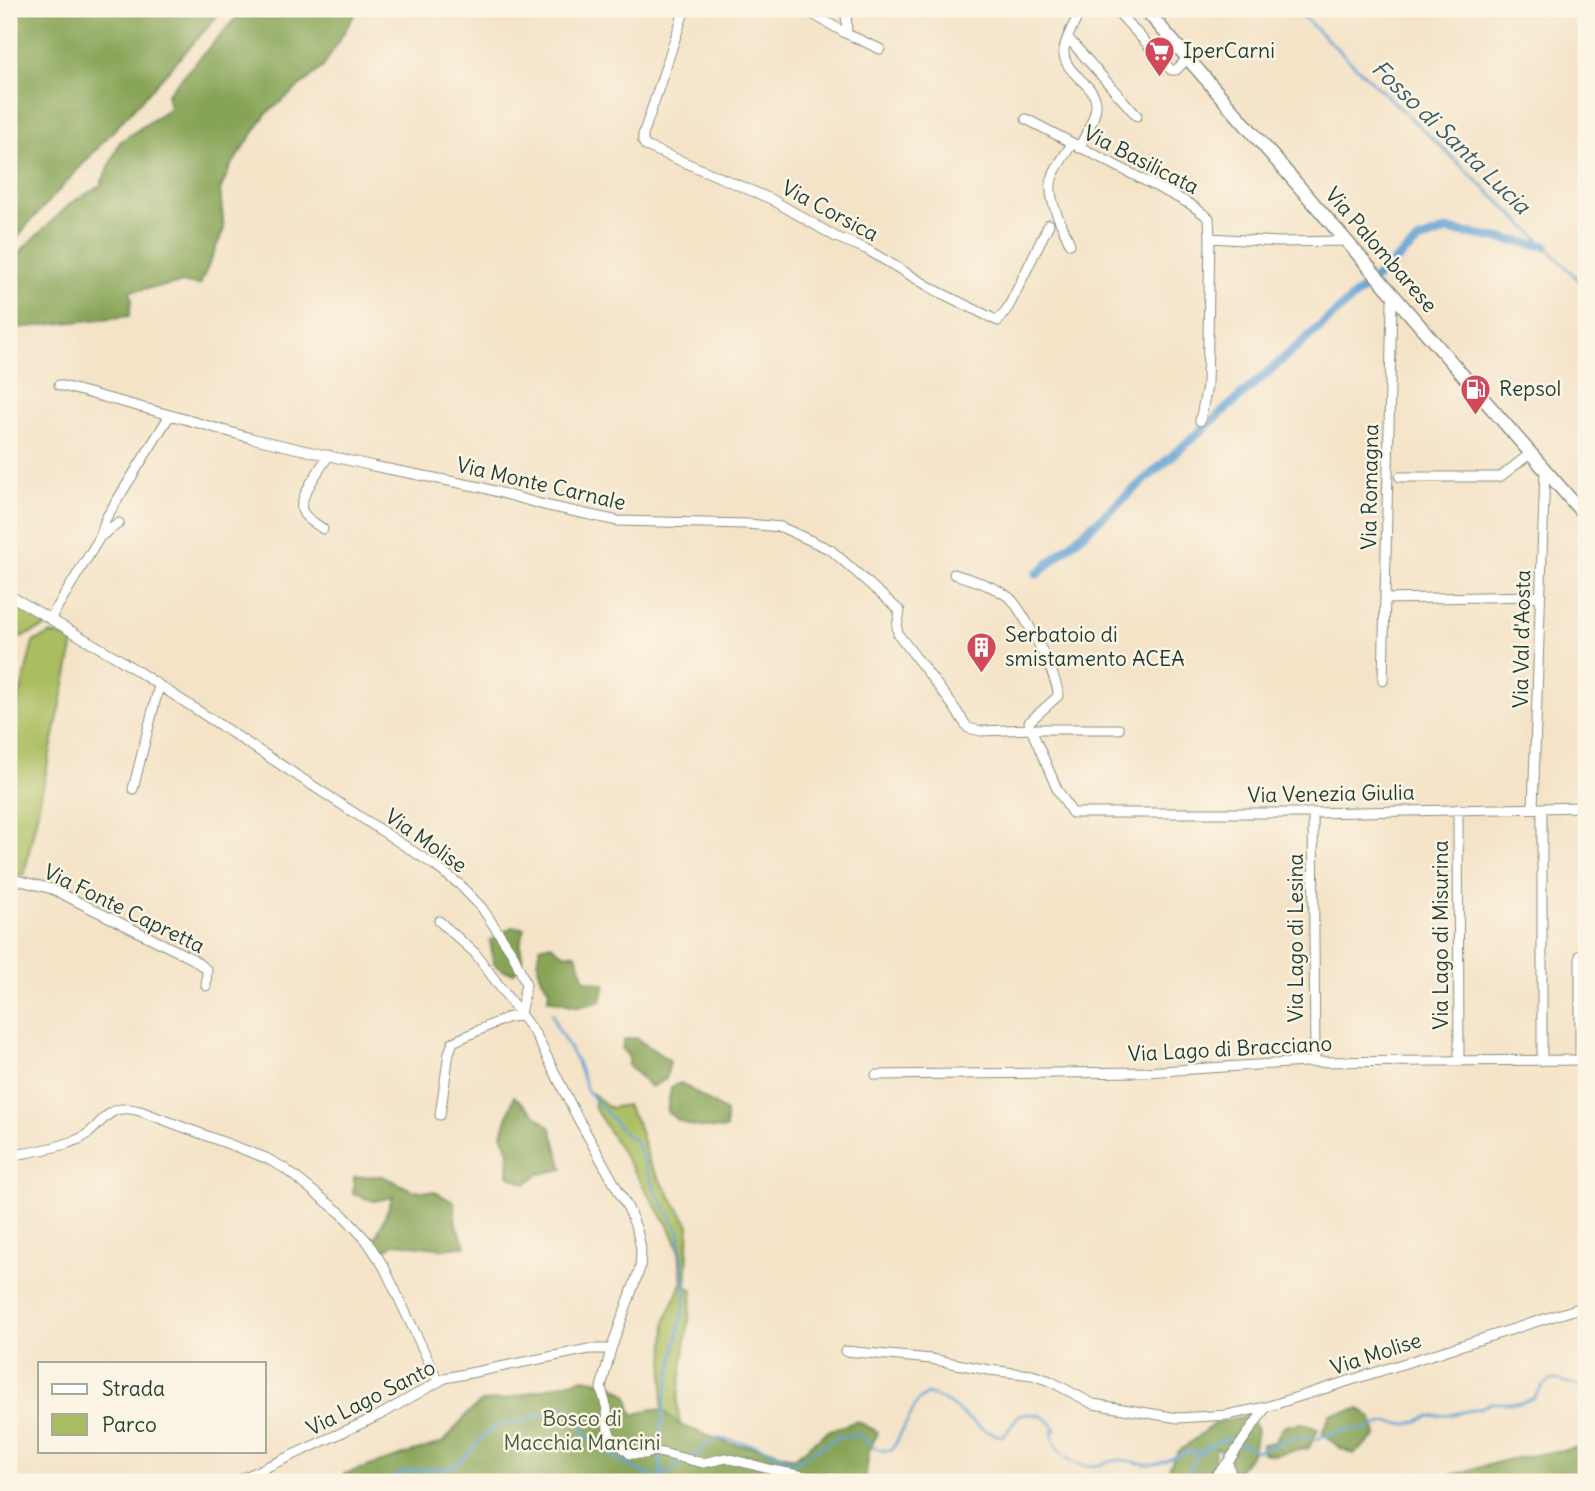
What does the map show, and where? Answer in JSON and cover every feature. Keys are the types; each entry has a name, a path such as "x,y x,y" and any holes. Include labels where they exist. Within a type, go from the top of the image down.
{"main road":[{"name":"Via Palombarese","path":"1145,9 1586,517"}],"street":[{"name":"Via Corsica","path":"685,9 643,135 646,146 771,199 836,237 866,249 935,290 998,321 1009,306 1049,224"},
{"path":"804,9 880,49"},
{"path":"846,9 847,34"},
{"path":"1070,244 1051,187 1056,170 1076,146 1096,105 1093,95 1065,60 1064,50 1068,38 1082,9"},
{"path":"1115,9 1171,70 1176,71 1188,58"},
{"path":"1068,38 1137,116"},
{"name":"Via Basilicata","path":"1026,119 1200,211 1210,220 1210,238"},
{"path":"1200,421 1207,386 1210,238 1279,242 1348,241"},
{"name":"Via Romagna","path":"1383,681 1392,301 1397,297"},
{"name":"Via Monte Carnale","path":"59,385 251,438 480,487 544,505 618,521 761,524 789,530 831,550 900,611 898,634 966,727 976,731 1030,725"},
{"path":"100,537 106,518 170,415"},
{"path":"1400,477 1500,477 1531,453"},
{"path":"323,529 304,514 302,505 329,455"},
{"name":"Via Val d'Aosta","path":"1542,1061 1537,808 1545,470"},
{"path":"50,619 100,537 109,528 120,523"},
{"path":"954,574 1005,595 1018,606 1050,667 1059,692 1030,725"},
{"name":"Via Molise","path":"9,594 159,686 434,864 459,884 482,908 517,962 526,984 521,1014"},
{"path":"1385,599 1540,596"},
{"path":"133,789 159,686"},
{"path":"1030,725 1119,729"},
{"name":"Via Venezia Giulia","path":"1030,725 1070,813 1313,813 1586,807"},
{"name":"Via Lago di Misurina","path":"1458,809 1459,1061"},
{"name":"Via Lago di Lesina","path":"1313,813 1315,1061"},
{"name":"Via Fonte Capretta","path":"9,878 52,888 193,959 207,970 206,986"},
{"path":"439,921 475,953 536,1035 575,1113 628,1208 637,1230 641,1250 640,1268 611,1349 601,1388 612,1438 630,1454 654,1451 703,1463 726,1458 777,1471 846,1482"},
{"path":"1580,955 1583,1060"},
{"path":"440,1115 453,1042 521,1014"},
{"name":"Via Lago di Bracciano","path":"876,1075 1145,1072 1315,1061 1583,1060"},
{"path":"9,1156 78,1140 92,1131 112,1110 127,1108 273,1161 342,1214 367,1241 391,1280 438,1381"},
{"name":"Via Molise","path":"845,1351 931,1359 1032,1375 1093,1404 1178,1418 1198,1417 1227,1415 1266,1407 1586,1306"},
{"name":"Via Lago Santo","path":"234,1482 380,1415 438,1381 452,1376 589,1349 611,1349"},
{"path":"1210,1482 1228,1462 1266,1407"},
{"path":"1228,1462 1233,1482"}],"green space":[{"path":"9,9 222,9 29,223 9,249"},
{"path":"244,9 358,9 323,67 266,114 231,166 220,190 224,229 200,285 184,283 130,291 132,300 129,316 9,329 9,262 71,203 100,186 120,142 170,108 167,94"},
{"path":"9,599 48,621 48,626 9,642"},
{"path":"50,634 75,638 24,875 9,872 9,739 33,642"},
{"path":"512,927 524,928 520,946 523,959 514,973 502,970 494,964 490,941"},
{"path":"551,944 563,953 576,954 585,980 605,984 601,1001 579,1007 548,999 549,989 540,975 538,958 540,947"},
{"path":"636,1038 670,1061 666,1079 651,1087 628,1065 629,1057 622,1049 624,1040"},
{"path":"681,1083 726,1112 726,1129 694,1126 667,1112 671,1087"},
{"path":"593,1094 610,1108 626,1105 637,1122 650,1164 689,1225 686,1286 693,1290 677,1404 680,1425 662,1410 666,1319 682,1283 679,1249 672,1232 595,1109"},
{"path":"514,1096 551,1128 563,1169 539,1174 525,1184 508,1175 509,1151 502,1134"},
{"path":"382,1176 412,1190 435,1192 454,1202 456,1226 466,1246 444,1249 396,1243 381,1253 374,1242 393,1197 374,1201 353,1194 354,1177"},
{"name":"Bosco di Macchia Mancini","path":"584,1378 610,1383 628,1396 634,1415 651,1409 662,1410 680,1425 730,1444 764,1448 794,1458 828,1431 857,1421 878,1432 869,1451 865,1482 340,1482 344,1474 444,1442 467,1414 482,1402 506,1399"},
{"path":"1360,1409 1372,1418 1376,1436 1354,1454 1340,1448 1322,1433 1330,1414"},
{"path":"1248,1415 1257,1430 1253,1452 1236,1473 1220,1468 1223,1451 1216,1448 1210,1477 1204,1482 1170,1482 1169,1468 1177,1453 1215,1423"},
{"path":"1302,1423 1318,1429 1309,1448 1274,1455 1263,1453 1262,1444 1274,1442 1284,1426"},
{"path":"1586,1446 1586,1482 1377,1482 1419,1473 1444,1477 1506,1460"}],"waterway":[{"name":"Fosso di Santa Lucia","path":"1295,9 1546,246 1586,288"},
{"path":"1037,574 1418,241 1447,230 1546,246"},
{"path":"552,1013 577,1062 587,1090 624,1133 636,1142 654,1188 679,1232 686,1296 664,1405 660,1440 661,1476"},
{"path":"1184,1482 1196,1457 1210,1445 1229,1438 1257,1451 1293,1438 1315,1439 1348,1429 1366,1430 1388,1422 1407,1425 1430,1416 1449,1415 1491,1403 1521,1403 1534,1398 1542,1386 1551,1380 1586,1389"},
{"path":"692,1457 716,1438 756,1445 795,1462 838,1437 857,1434 877,1449 892,1450 918,1401 927,1394 948,1403 983,1429 1004,1436 1018,1416 1040,1416 1049,1421 1056,1430 1052,1431 1053,1438 1060,1451 1071,1461 1085,1466 1123,1460 1151,1465 1188,1452 1202,1452"},
{"path":"392,1482 396,1476 410,1470 450,1467 468,1455 493,1428 524,1421 559,1408 572,1412 587,1436 600,1448 644,1473 660,1476 683,1462"}],"place":[{"name":"IperCarni","path":"1160,78"},
{"name":"Repsol","path":"1476,416"},
{"name":"Serbatoio di smistamento ACEA","path":"982,674"}]}
